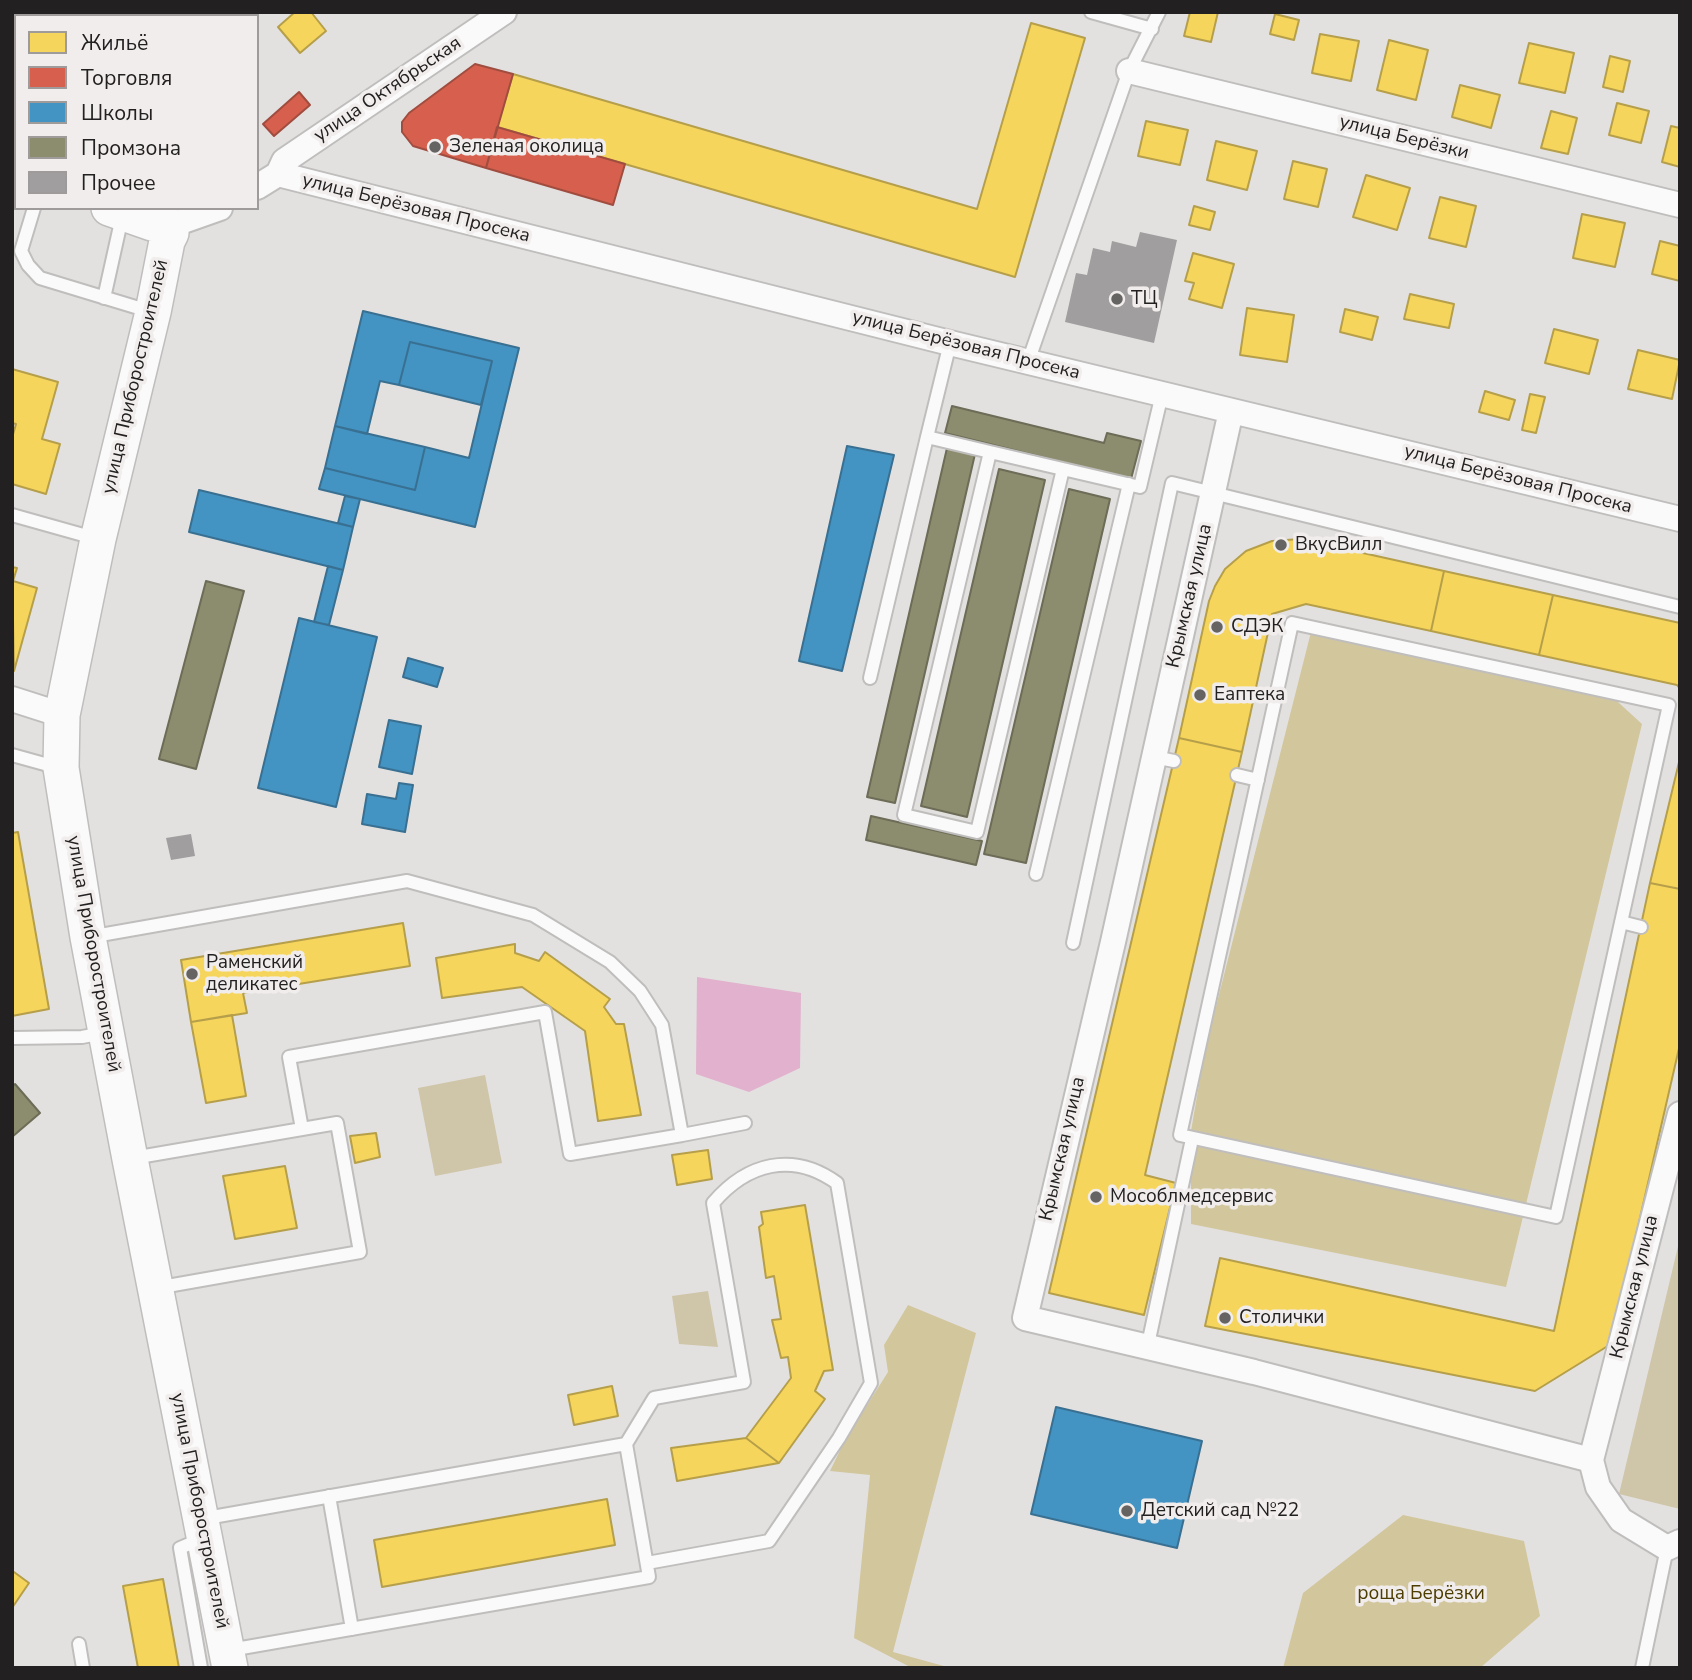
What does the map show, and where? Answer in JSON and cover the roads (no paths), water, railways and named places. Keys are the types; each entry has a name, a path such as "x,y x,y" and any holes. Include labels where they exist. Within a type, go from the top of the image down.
{"street":[{"name":"улица Октябрьская","path":"268,181 284,161 504,12"},
{"name":"улица Берёзки","path":"1129,71 1680,205"},
{"name":"улица Берёзовая Просека","path":"268,181 1680,519"},
{"path":"144,222 209,210"},
{"name":"улица Приборостроителей","path":"144,222 153,312 98,539 62,715 61,768 88,937 203,1528 219,1662"},
{"name":"Крымская улица","path":"1231,411 1213,493 1164,759 1025,1318 1254,1373 1591,1461 1680,1114"},
{"path":"12,699 62,715"},
{"path":"1591,1461 1598,1487 1621,1520 1674,1545"}],"lane":[{"path":"1091,12 1152,29"},
{"path":"1028,362 1129,71 1159,12"},
{"path":"33,210 21,251 28,265 40,278 153,312"},
{"path":"104,298 144,222"},
{"path":"870,678 950,343"},
{"path":"927,436 1140,487 1162,394"},
{"path":"990,452 904,815 977,832 1063,468"},
{"path":"1073,943 1172,483 1680,607"},
{"path":"1036,874 1129,484"},
{"path":"12,514 98,539"},
{"path":"1292,623 1669,705 1556,1217 1180,1135 1258,780 1292,623"},
{"path":"12,755 61,768"},
{"path":"1237,775 1258,780"},
{"path":"88,937 407,881 533,915 610,962 640,990 663,1025 682,1135"},
{"path":"1621,922 1641,927"},
{"path":"302,1129 289,1057 545,1012 570,1154 745,1124"},
{"path":"12,1038 82,1037 106,1032"},
{"path":"130,1159 337,1123 360,1252 155,1288"},
{"path":"1147,1349 1192,1139"},
{"path":"219,1662 352,1629 649,1577 626,1444 654,1398 744,1382 713,1203 736,1180 752,1171 770,1166 802,1165 822,1172 837,1183 871,1383 839,1438 769,1541 647,1563"},
{"path":"203,1528 329,1496 626,1444"},
{"path":"329,1496 352,1629"},
{"path":"1642,1668 1674,1545"},
{"path":"79,1644 83,1668"}],"place":[{"name":"Зеленая околица","path":"435,147"},
{"name":"ТЦ","path":"1117,299"},
{"name":"ВкусВилл","path":"1281,545"},
{"name":"СДЭК","path":"1217,627"},
{"name":"Еаптека","path":"1200,695"},
{"name":"Раменский деликатес","path":"192,974"},
{"name":"Мособлмедсервис","path":"1096,1197"},
{"name":"Столички","path":"1225,1318"},
{"name":"Детский сад №22","path":"1127,1511"}],"park label":[{"name":"роща Берёзки","path":"1421,1594"}]}
